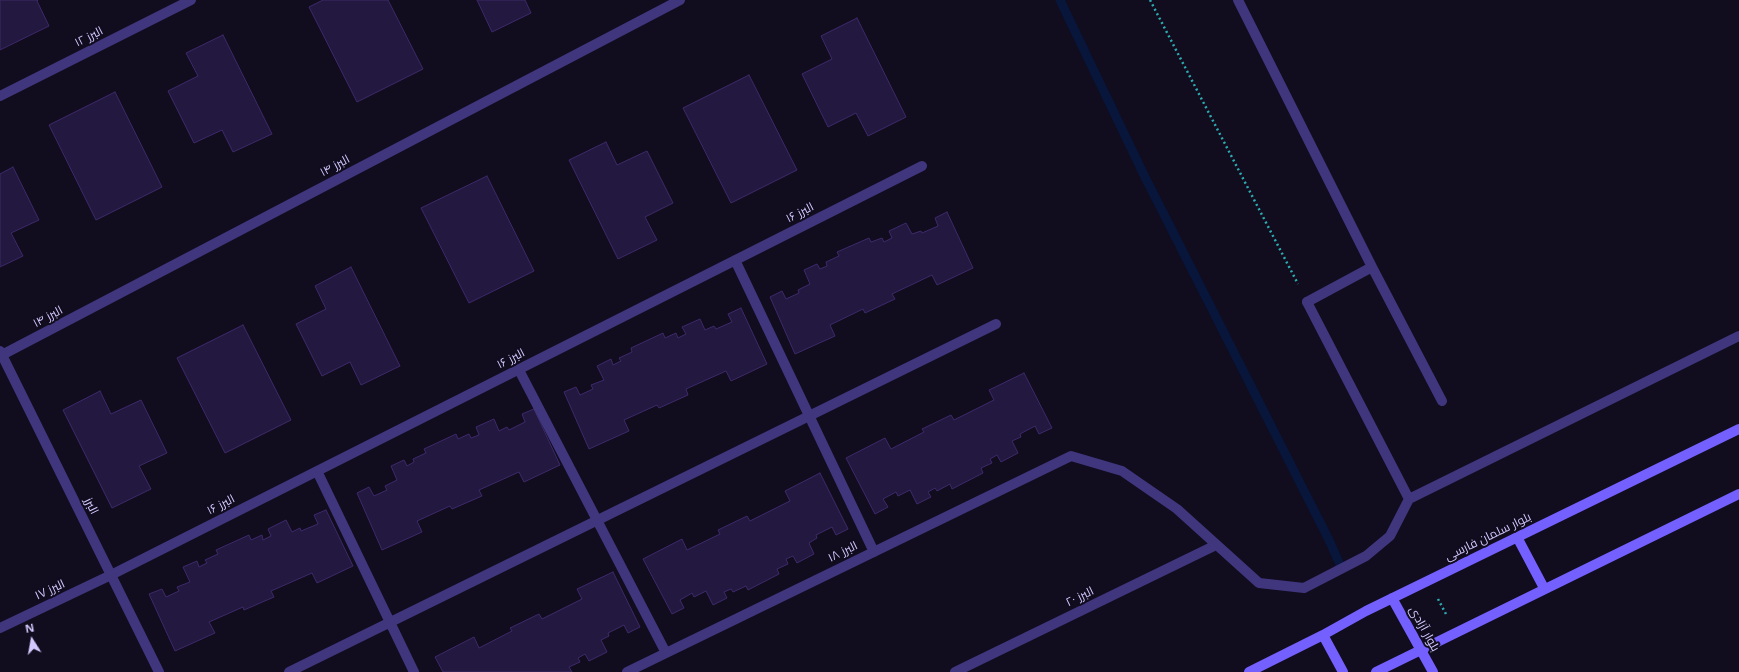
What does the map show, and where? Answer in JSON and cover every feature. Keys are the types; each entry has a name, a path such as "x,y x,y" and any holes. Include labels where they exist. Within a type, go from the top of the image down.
{"main road":[{"name":"بلوار سلمان فارسی","path":"1250,672 1392,598 1739,429"},
{"path":"1376,672 1544,588 1739,494"},
{"path":"1516,537 1544,588"},
{"name":"بلوار آزادی","path":"1392,598 1433,672"},
{"path":"1323,635 1343,672"}],"street":[{"name":"البرز ۱۲","path":"0,96 190,0"},
{"name":"البرز ۱۴","path":"1,354 680,0"},
{"path":"1238,0 1372,267 1442,401"},
{"name":"البرز ۱۶","path":"111,575 922,166"},
{"path":"735,260 808,417 874,552"},
{"path":"1372,267 1307,302 1409,500"},
{"path":"289,672 996,324"},
{"path":"1216,545 1259,583 1304,588 1366,556 1390,536 1409,500 1739,336"},
{"name":"البرز","path":"1,354 159,672"},
{"path":"519,370 666,653"},
{"name":"البرز ۱۸","path":"627,672 1071,456 1122,471 1177,509 1216,545"},
{"path":"317,471 414,672"},
{"name":"البرز ۲۰","path":"955,672 1216,545"},
{"name":"البرز ۱۷","path":"0,628 111,575"}],"path":[{"path":"1150,0 1307,302"}],"building":[{"path":"0,0 38,0 37,1 49,26 0,50"},
{"path":"323,0 388,0 423,69 357,102 309,7"},
{"path":"477,0 525,0 531,13 492,32"},
{"path":"857,18 906,117 868,136 856,113 828,127 802,74 832,59 821,36"},
{"path":"223,35 272,134 233,152 222,130 194,143 168,91 198,76 186,53"},
{"path":"749,75 797,170 731,203 683,108"},
{"path":"115,92 162,187 96,220 49,125"},
{"path":"606,142 617,165 647,151 673,203 645,217 657,240 618,259 569,160"},
{"path":"13,167 39,220 11,233 23,256 0,267 0,174"},
{"path":"487,176 534,271 469,303 421,208"},
{"path":"947,212 973,268 937,285 932,275 892,294 895,299 865,313 863,309 830,325 835,336 795,354 770,297 782,291 786,299 799,293 798,290 810,284 804,270 817,264 820,269 827,266 826,262 839,256 837,252 869,238 871,242 882,238 884,242 892,238 889,231 906,223 912,234 921,231 922,233 938,226 935,218"},
{"path":"351,267 400,366 361,385 350,362 322,376 296,324 326,309 315,286"},
{"path":"741,308 767,364 731,381 726,371 686,389 688,395 659,408 657,405 624,420 629,431 589,449 564,392 576,387 580,395 593,389 591,385 604,380 597,366 611,359 613,365 621,361 619,358 632,352 631,348 663,333 665,338 676,333 678,338 686,334 682,327 700,319 705,330 714,326 716,329 732,322 728,314"},
{"path":"243,325 291,420 225,453 177,358"},
{"path":"1024,373 1052,428 1039,434 1035,426 1020,434 1021,437 1012,441 1018,453 1001,462 997,455 990,459 992,463 981,468 983,473 952,489 950,484 937,491 935,488 928,492 931,497 917,504 910,490 898,496 896,492 883,499 888,507 875,514 846,458 885,438 891,449 924,432 922,429 951,415 954,420 994,400 989,390"},
{"path":"100,391 111,414 141,400 167,453 139,466 151,489 112,508 63,410"},
{"path":"534,409 560,465 524,482 519,472 479,490 482,496 452,509 450,506 417,521 422,532 382,550 357,493 369,487 374,496 387,490 385,486 397,480 391,466 404,460 407,466 414,462 413,459 426,453 424,449 456,434 458,439 469,434 471,438 479,435 476,427 494,419 499,431 507,427 509,430 525,422 522,414"},
{"path":"820,473 848,529 836,535 832,527 816,535 817,538 809,543 814,554 797,563 793,556 786,559 788,564 777,569 779,574 748,590 746,586 733,592 731,589 724,592 727,598 713,605 706,591 694,597 692,593 680,600 684,608 672,614 643,559 682,539 687,550 720,534 718,530 747,516 750,521 790,501 785,491"},
{"path":"326,510 353,566 317,583 312,573 271,591 274,597 244,610 243,607 209,622 215,633 175,651 149,594 162,589 166,597 179,591 177,587 190,582 183,567 197,561 199,567 207,563 205,560 218,554 216,550 249,535 251,540 262,535 263,540 271,536 268,529 286,520 292,532 300,528 301,531 318,524 314,515"},
{"path":"613,572 640,627 628,633 624,625 608,633 609,636 601,640 607,652 589,661 585,654 578,658 580,662 569,667 572,672 443,672 435,657 474,637 479,648 512,631 510,628 539,614 542,619 582,599 577,589"}],"waterway":[{"path":"1060,0 1144,175 1329,540 1341,567"}]}
